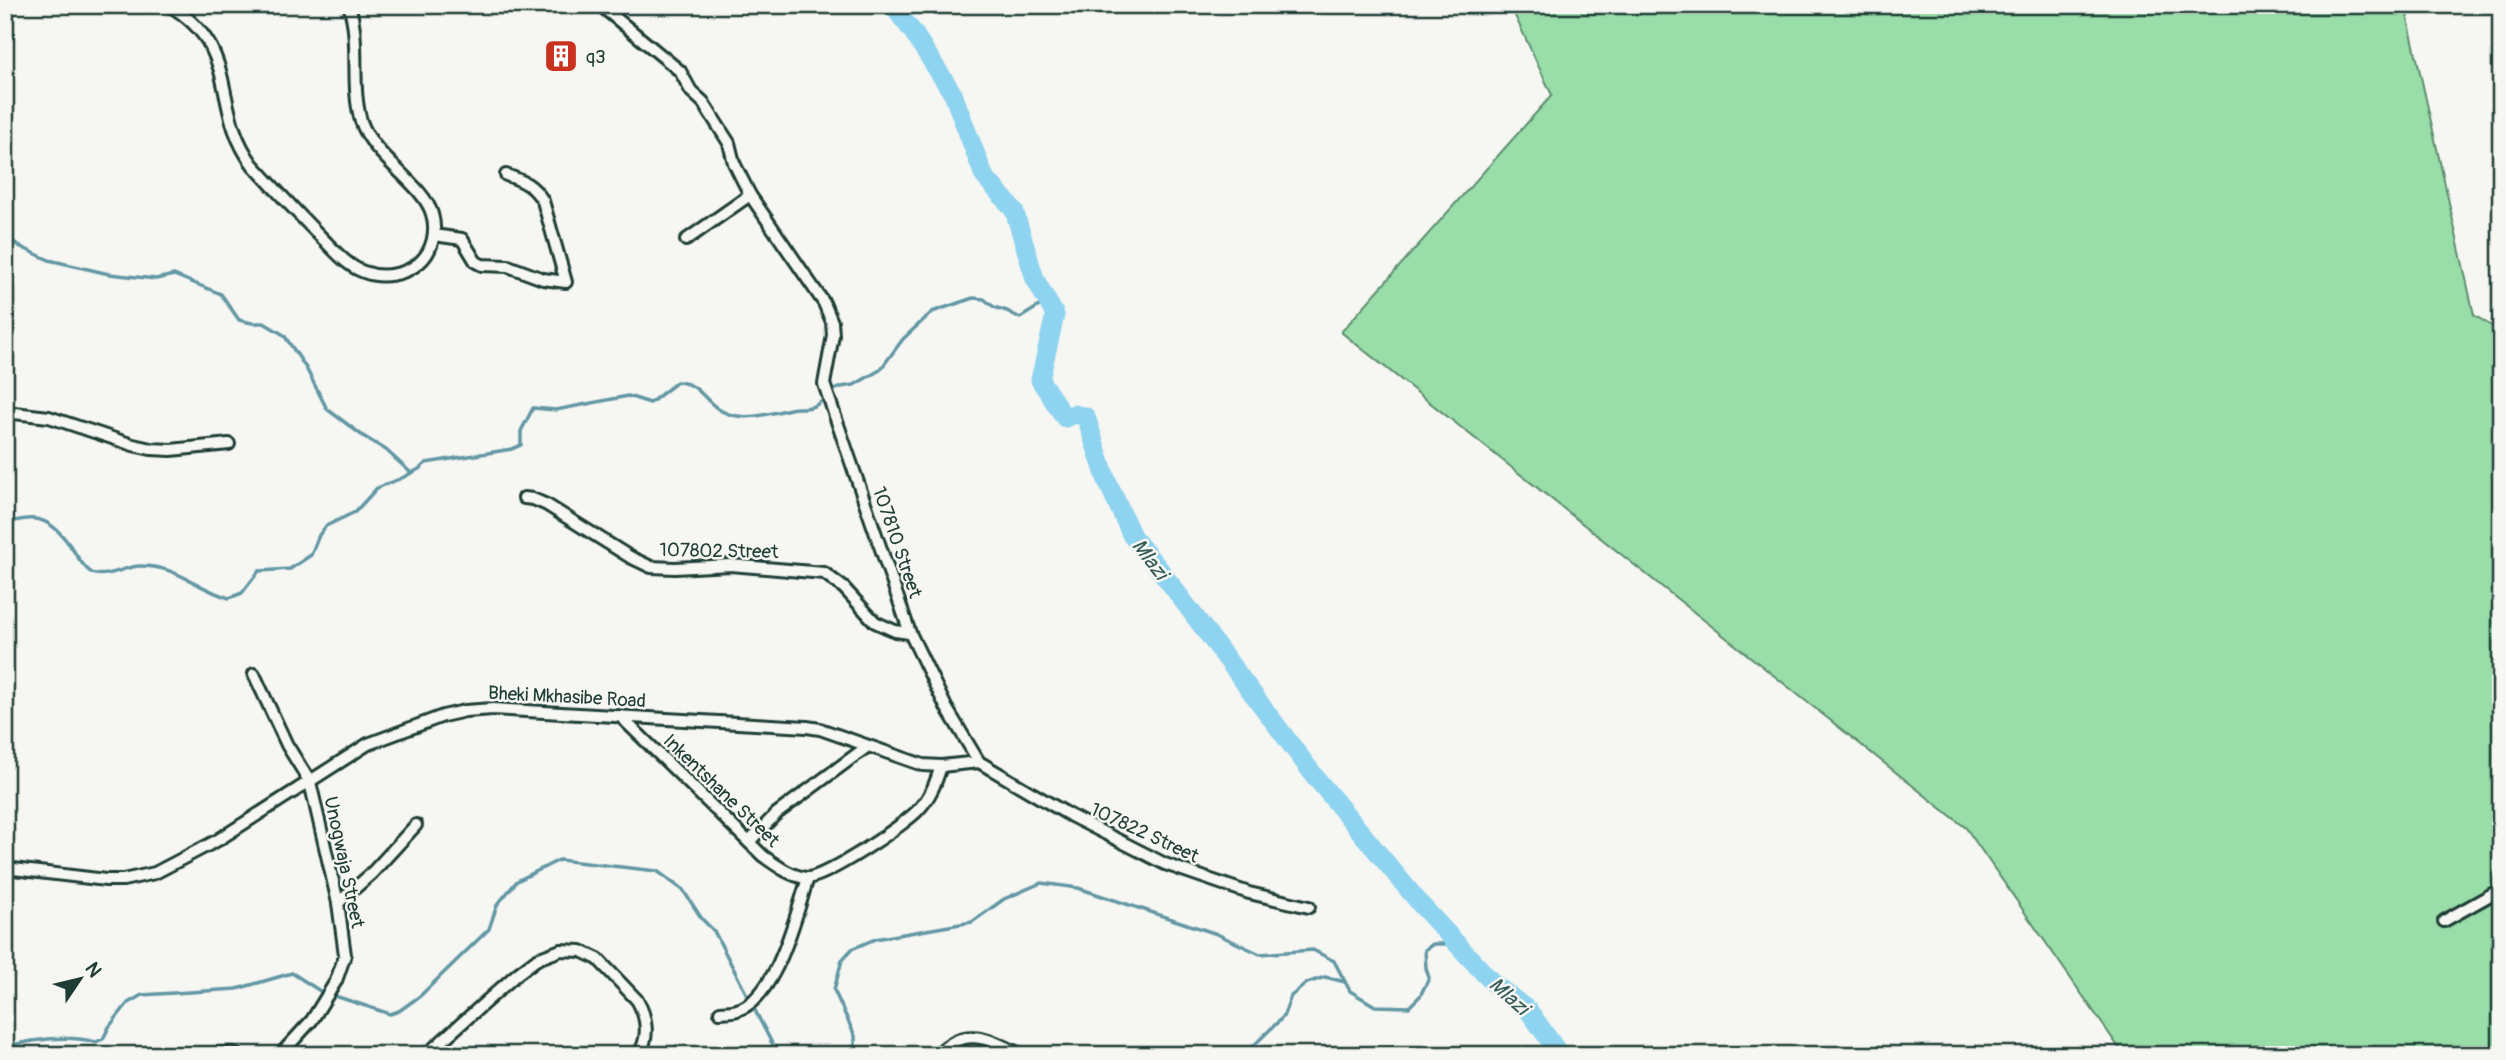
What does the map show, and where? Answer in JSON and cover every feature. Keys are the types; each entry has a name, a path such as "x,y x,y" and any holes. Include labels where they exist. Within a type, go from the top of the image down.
{"street":[{"path":"169,5 190,20 214,50 221,68 232,127 242,150 298,214 345,260 367,274 392,275 422,261 432,246 432,214 428,204 365,132 358,108 355,41 349,5"},
{"path":"600,5 680,71 691,91 703,102 729,143 734,163 750,195 686,240"},
{"path":"434,235 462,239 476,262 482,265 508,266 543,279 566,282 543,201 536,190 525,181 506,175"},
{"name":"107810 Street","path":"750,195 804,271 824,303 832,322 833,345 824,384 910,633 946,707 979,762"},
{"path":"6,413 49,417 151,449 170,450 229,444"},
{"name":"107802 Street","path":"524,498 547,505 629,557 651,567 730,565 824,573 844,587 876,622 895,631 910,633"},
{"name":"Unogwaja Street","path":"254,674 287,745 310,782 338,903 345,948 342,967 312,1020 280,1055"},
{"name":"Bheki Mkhasibe Road","path":"5,869 106,880 136,878 155,873 218,840 368,744 443,716 465,711 493,709 807,727 923,765 979,762"},
{"name":"Inkentshane Street","path":"620,716 749,842 776,865 807,878"},
{"path":"749,842 785,806 868,746"},
{"name":"107822 Street","path":"979,762 1071,816 1165,864 1224,886 1309,907"},
{"path":"720,1012 736,1010 754,999 767,984 785,947 807,878 829,871 910,818 929,796 942,766"},
{"path":"338,903 371,874 416,825"},
{"path":"2444,920 2501,888"},
{"path":"426,1055 516,974 550,953 571,949 598,959 637,1000 642,1008 646,1031 638,1055"},
{"path":"937,1055 950,1043 963,1037 975,1036 987,1038 1022,1055"},
{"path":"211,1055 232,1052 239,1055"}],"green space":[{"path":"1510,5 2405,5 2474,315 2501,332 2501,1055 2124,1055 1966,828 1341,332 1552,95"}],"waterway":[{"name":"Mlazi","path":"892,5 953,94 984,176 1014,210 1035,279 1055,315 1040,380 1065,418 1074,414 1086,417 1107,481 1132,536 1316,778 1422,906 1493,983 1529,1011 1560,1055"},
{"path":"5,236 49,260 109,274 156,279 174,275 221,294 239,320 264,323 284,335 306,368 327,409 386,450 410,472"},
{"path":"830,392 854,385 880,370 903,339 932,312 973,298 984,299 994,307 1020,318 1047,301"},
{"path":"5,525 28,519 46,522 61,534 92,573 110,573 140,566 153,567 176,573 229,598 242,593 259,571 290,569 311,555 326,526 355,512 377,488 402,478 426,463 512,449 521,445 521,431 533,408 556,410 628,396 650,403 677,382 693,386 721,410 739,416 760,416 810,407 820,402"},
{"path":"335,996 390,1014 399,1011 420,996 489,929 497,905 517,881 559,860 657,871 683,890 702,919 714,931 778,1055"},
{"path":"825,1055 855,1046 855,1036 834,990 842,960 852,949 875,939 972,922 1004,899 1041,883 1078,888 1217,934 1260,954 1313,950 1334,961 1350,991 1375,1006 1409,1007 1420,996 1429,978 1425,950 1433,944 1459,944"},
{"path":"5,1046 62,1038 96,1042 103,1039 128,1003 142,995 237,989 292,973 320,991"},
{"path":"1244,1055 1283,1017 1291,996 1307,983 1325,977 1345,982"}],"place":[{"name":"q3","path":"561,56"}]}
